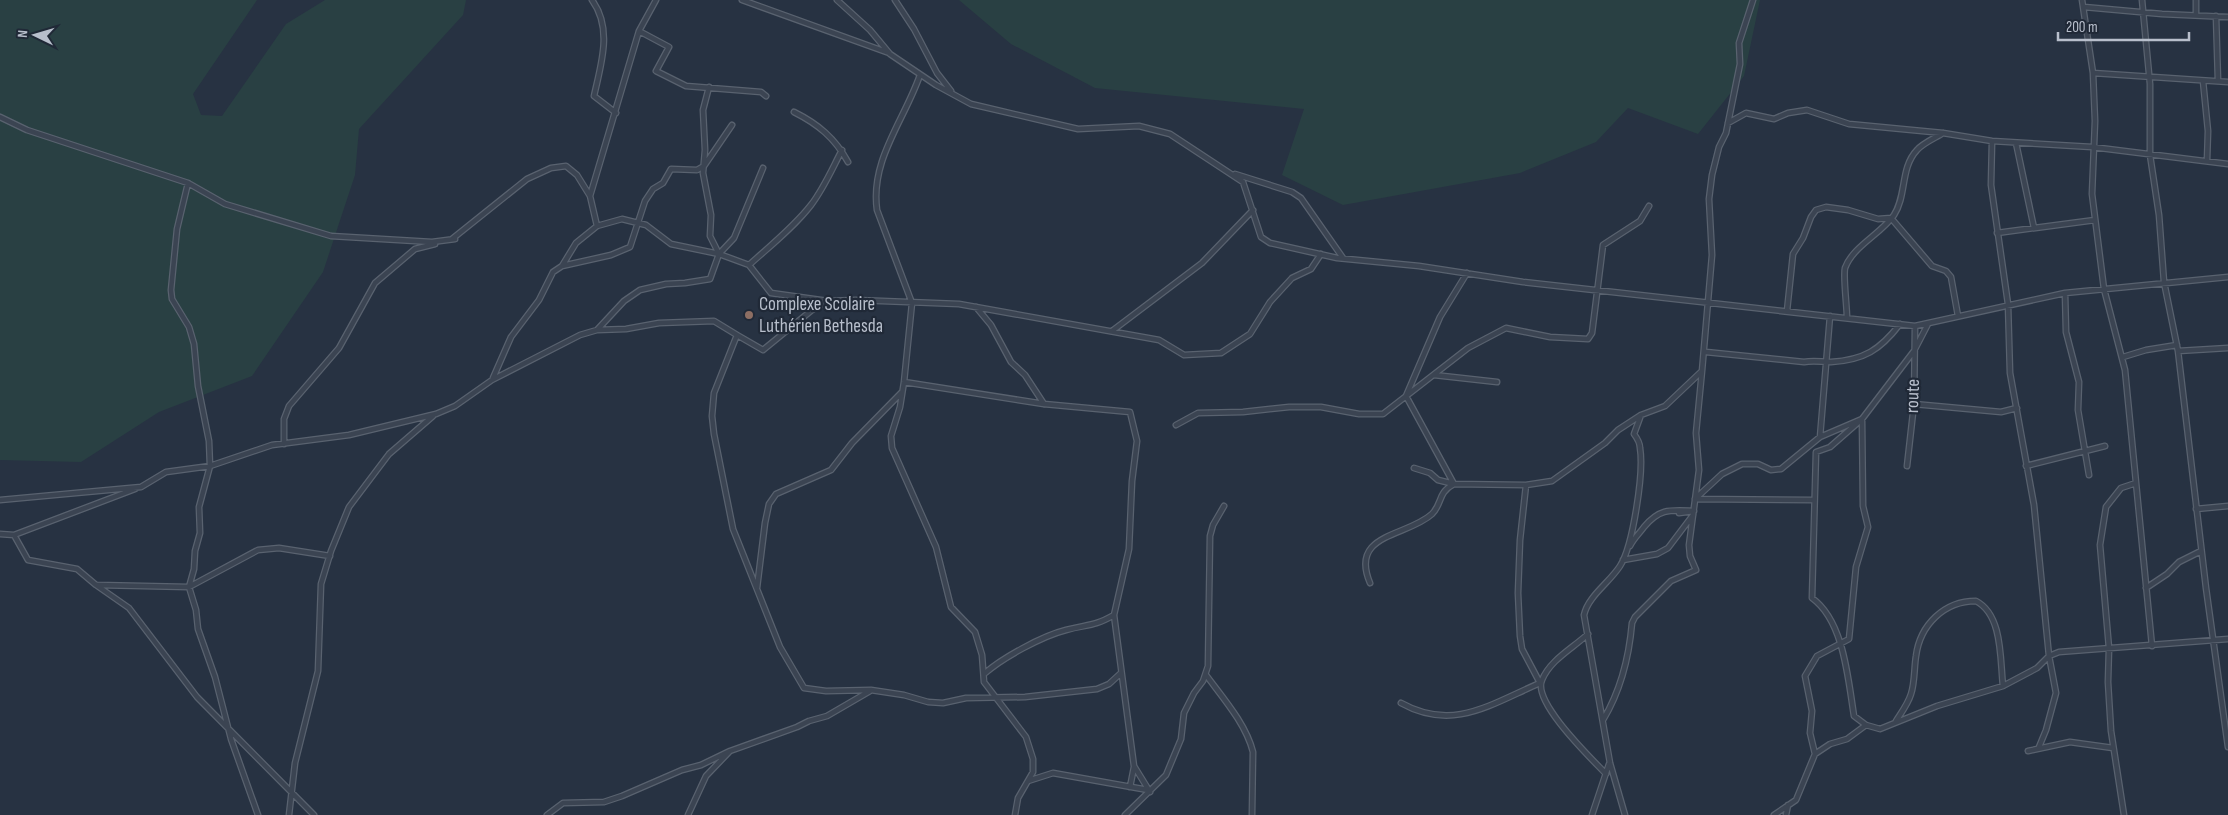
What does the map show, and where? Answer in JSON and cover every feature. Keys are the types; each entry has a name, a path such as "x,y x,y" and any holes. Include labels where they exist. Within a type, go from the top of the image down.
{"street":[{"path":"592,0 599,9 604,25 604,48 594,96 616,113"},
{"path":"590,196 640,31 656,0"},
{"path":"742,0 890,54 920,75 971,104 1078,129 1139,126 1170,134 1234,174 1243,182 1261,237 1270,242 1320,254 1596,291 1914,326 2008,304 2065,294 2164,282 2228,277"},
{"path":"837,0 870,30 890,54"},
{"path":"895,0 899,10 914,29 937,73 951,92"},
{"path":"2082,0 2093,73 2095,121 2092,148 2092,194 2104,289 2114,331 2123,357 2152,646"},
{"path":"2142,0 2150,76 2150,155 2159,215 2164,282 2178,351 2212,640 2228,747"},
{"path":"2196,0 2196,14"},
{"path":"1603,720 1613,704 1624,672 1632,623 1635,618 1672,581 1696,570 1690,556 1689,545 1699,470 1696,433 1702,371 1706,352 1707,302 1712,255 1710,191 1715,160 1728,123 1740,64 1739,43 1754,1"},
{"path":"2084,8 2228,17"},
{"path":"2216,16 2218,81"},
{"path":"640,31 669,48 656,71 686,86 761,92 766,96"},
{"path":"2093,73 2228,82"},
{"path":"920,75 914,94 882,154 875,196 877,210 912,303 904,382 900,407 891,436 892,448 936,547 951,607 975,632 982,655 984,682 1026,737 1033,759 1033,772 1018,798 1015,815"},
{"path":"2202,81 2208,131 2207,161"},
{"path":"708,87 704,110 703,173 711,215 710,236 719,254"},
{"path":"1728,123 1746,113 1774,119 1788,113 1807,110 1849,124 1943,133 1992,141 2092,148 2228,164"},
{"path":"794,112 822,128 842,150 848,162"},
{"path":"0,117 27,130 188,183 225,204 331,236 432,242 455,239"},
{"path":"492,380 511,338 539,300 553,272 562,266 611,255 630,247 640,223 645,201 654,189 663,183 671,169 697,170 704,166 732,125"},
{"path":"1847,318 1845,270 1851,257 1891,218 1902,200 1905,175 1917,150 1943,133"},
{"path":"1992,141 1991,185 2008,304 2010,373 2034,506 2048,656 2056,696 2039,747"},
{"path":"2016,143 2034,228"},
{"path":"749,265 810,206 823,188 830,168 842,150"},
{"path":"284,444 284,419 289,406 339,348 374,283 415,249 455,239 527,180 551,168 566,166 578,175 590,196 597,226"},
{"path":"597,330 624,301 640,290 666,284 685,284 710,279 719,254 734,238 763,168"},
{"path":"1234,174 1292,192 1302,198 1343,258"},
{"path":"188,183 177,229 171,290 172,299 189,327 194,344 200,395 210,441 210,466 199,507 200,533 189,587 196,610 198,629 215,677 228,728 258,815"},
{"path":"1176,425 1198,413 1243,412 1289,407 1321,407 1359,414 1383,414 1478,342 1506,328 1550,337 1588,339 1592,332 1603,245 1640,221 1649,206"},
{"path":"1787,311 1793,254 1816,210 1826,207 1848,210 1878,219 1891,218"},
{"path":"1112,331 1202,263 1253,210"},
{"path":"1891,218 1932,266 1946,271 1951,277 1958,316"},
{"path":"562,266 576,243 597,226 622,219 646,225 670,244 719,254 749,265 771,293 828,301 942,303 976,307 1159,340 1184,355 1221,352 1250,334 1278,294 1292,278 1308,271 1320,254"},
{"path":"1997,233 2095,220"},
{"path":"1406,396 1440,317 1467,273"},
{"path":"2065,294 2066,332 2079,382 2078,410 2089,475"},
{"path":"0,534 14,535 142,487 166,472 210,466 272,445 349,435 436,414 455,406 492,380 580,335 597,330 714,321 763,350 812,310 828,301"},
{"path":"976,307 991,325 1011,362 1029,380 1044,404"},
{"path":"1820,437 1830,316"},
{"path":"1706,352 1804,362 1846,360 1870,353 1885,343 1900,324"},
{"path":"1928,324 1914,351 1862,419 1830,447 1816,452 1816,480 1813,500 1812,598 1819,603 1842,644 1854,716 1866,725 1880,729 1937,706 2003,686 2037,668 2048,656 2059,652 2228,639"},
{"name":"route","path":"1907,466 1914,404 1914,326"},
{"path":"737,335 714,393 712,416 734,529 780,647 804,688 826,691 871,690 904,695 935,704 966,698 994,696 1025,697 1097,689 1109,684 1121,673"},
{"path":"2123,357 2146,350 2177,345"},
{"path":"2178,351 2228,348"},
{"path":"1414,468 1430,473 1438,480 1454,484 1526,485 1552,481 1605,443 1618,430 1641,415 1665,406 1702,371"},
{"path":"1434,375 1497,382"},
{"path":"904,382 1044,404 1130,412 1136,441 1129,549 1114,615 1134,766 1130,788"},
{"path":"757,589 765,523 769,504 776,494 831,470 852,444 902,392"},
{"path":"1406,396 1454,484"},
{"path":"1914,404 2001,412 2017,408"},
{"path":"288,815 306,712 318,671 321,584 330,556 349,507 389,454 417,428 436,414"},
{"path":"1628,550 1641,473 1640,447 1634,434 1641,415"},
{"path":"1695,499 1722,474 1742,464 1758,464 1772,470 1781,469 1820,437 1862,419"},
{"path":"1815,754 1810,733 1812,711 1805,676 1817,656 1849,639 1856,567 1868,527 1863,506 1862,419"},
{"path":"2026,466 2105,446"},
{"path":"2124,815 2113,748 2108,682 2109,648 2100,567 2103,518 2106,507 2121,488 2136,483"},
{"path":"1370,583 1364,569 1365,557 1372,546 1432,513 1443,492 1454,484"},
{"path":"1526,485 1520,540 1518,592 1522,649 1540,683 1541,691 1564,731 1606,774"},
{"path":"0,500 142,487"},
{"path":"1695,499 1813,500"},
{"path":"1125,815 1166,775 1175,758 1181,739 1184,713 1206,675 1208,666 1210,536 1213,525 1224,506"},
{"path":"2196,509 2228,506"},
{"path":"1625,815 1610,763 1584,611 1623,560 1635,536 1653,517 1671,510 1694,513"},
{"path":"1679,513 1694,513"},
{"path":"1623,560 1656,554 1668,548 1694,513"},
{"path":"14,535 28,560 78,569 96,585 129,608 175,671 198,697 314,815"},
{"path":"96,585 189,587 258,550 279,548 330,556"},
{"path":"2146,588 2167,574 2179,562 2201,551"},
{"path":"1895,722 1911,695 1916,656 1924,634 1932,621 1945,608 1976,601 1990,614 1995,625 2003,686"},
{"path":"984,674 996,663 1046,637 1067,630 1095,626 1114,615"},
{"path":"1401,703 1420,713 1445,717 1466,714 1540,683 1556,660 1588,634"},
{"path":"1206,675 1228,705 1251,744 1253,752 1252,815"},
{"path":"547,815 563,803 604,802 682,770 701,765 730,751 797,727 809,720 827,716 871,690"},
{"path":"1774,815 1796,800 1815,754 1830,744 1847,739 1866,725"},
{"path":"2028,751 2039,747 2070,742 2113,748"},
{"path":"688,815 706,776 730,751"},
{"path":"1592,815 1610,763"},
{"path":"1134,766 1149,791"},
{"path":"1028,781 1053,773 1149,791"},
{"path":"1786,815 1788,805"}],"green space":[{"path":"0,0 257,0 193,94 201,115 222,116 286,24 325,0 466,0 463,15 359,129 355,175 323,272 252,376 159,412 81,462 0,460"},
{"path":"959,0 1760,0 1744,76 1698,134 1628,108 1596,142 1520,173 1343,205 1282,175 1304,109 1095,88 1011,44"}],"place":[{"name":"Complexe Scolaire Luthérien Bethesda","path":"749,315"}]}
